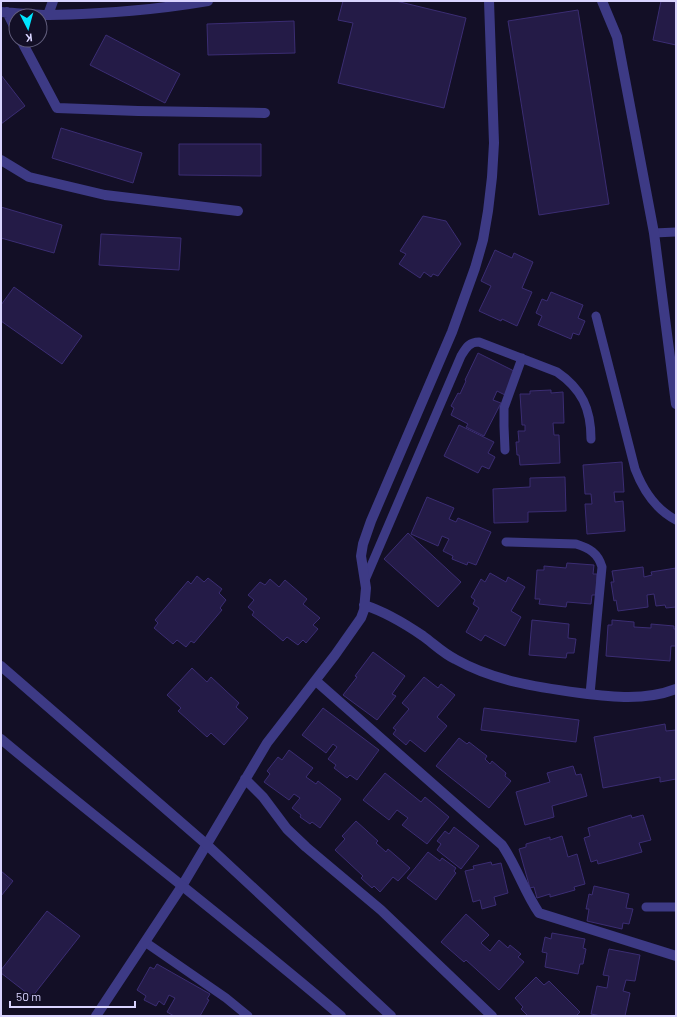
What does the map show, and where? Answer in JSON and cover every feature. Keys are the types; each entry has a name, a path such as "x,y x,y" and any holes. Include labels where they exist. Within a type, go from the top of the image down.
{"street":[{"path":"53,1 48,15 114,13 174,7 208,1"},
{"path":"96,1016 182,886 267,743 316,681 361,618 366,588 361,556 362,544 452,332 476,268 483,240 492,177 494,144 489,1"},
{"path":"602,1 617,37 654,233 676,404"},
{"path":"25,48 56,108 265,113"},
{"path":"1,160 29,177 105,195 238,211"},
{"path":"364,604 388,613 453,658 488,675 534,687 632,698 662,694 676,689"},
{"path":"1,666 206,844 391,1016"},
{"path":"316,681 502,845 538,913 676,956"},
{"path":"1,739 67,795 283,966 341,1016"},
{"path":"245,779 263,797 287,829 380,910 492,1016"}],"lane":[{"path":"654,233 676,232"},
{"path":"596,316 638,476 655,504 676,520"},
{"path":"365,580 461,356 466,348 475,342 479,342 558,372 574,386 583,399 589,415 590,439"},
{"path":"505,450 504,408 522,358"},
{"path":"506,542 576,544 587,548 600,559 602,567 590,694"},
{"path":"646,907 676,907"},
{"path":"145,942 226,998 248,1016"}],"building":[{"path":"343,1 396,1 466,18 444,108 338,83 353,23 338,20"},
{"path":"661,1 676,2 676,45 653,40"},
{"path":"578,10 609,204 539,215 508,21"},
{"path":"294,21 295,53 208,55 207,24"},
{"path":"106,35 180,74 165,103 90,65"},
{"path":"1,75 25,106 1,124"},
{"path":"61,128 142,153 133,183 52,158"},
{"path":"179,144 261,144 261,176 179,175"},
{"path":"1,207 62,225 54,253 1,238"},
{"path":"423,216 446,221 461,244 438,276 433,274 431,277 424,272 420,278 399,264 406,254 400,251"},
{"path":"101,234 181,238 179,270 99,265"},
{"path":"495,250 512,258 514,253 533,262 522,288 532,292 517,326 502,319 501,321 479,311 491,286 481,281"},
{"path":"14,287 82,336 62,364 1,321 1,305"},
{"path":"551,292 583,305 578,318 585,321 579,335 573,333 571,339 538,325 542,316 536,313 542,299 547,301"},
{"path":"478,353 516,372 505,395 497,391 493,400 501,403 484,436 466,427 468,424 451,415 454,408 451,406 458,393 460,394"},
{"path":"551,390 551,393 563,392 564,423 553,423 554,435 559,435 560,463 520,465 519,455 517,455 516,442 519,442 518,431 525,431 525,425 522,425 520,394 530,394 530,391"},
{"path":"459,425 494,442 488,453 495,457 489,469 482,466 478,473 444,456"},
{"path":"622,462 624,492 614,492 615,502 623,501 625,531 587,534 585,504 592,504 591,494 585,494 583,465"},
{"path":"565,477 566,511 528,512 528,522 494,523 493,489 530,487 530,478"},
{"path":"427,497 454,508 449,519 456,522 458,518 491,532 476,565 468,562 467,565 452,559 453,556 443,551 449,539 442,536 438,546 411,534"},
{"path":"408,533 461,582 438,607 384,559"},
{"path":"567,563 594,565 593,574 597,574 596,595 592,595 591,604 567,602 566,607 539,604 540,599 535,599 537,570 544,570 544,566 566,568"},
{"path":"643,567 644,577 652,575 651,572 676,568 676,607 666,608 665,605 656,606 654,594 647,595 648,607 618,611 616,600 614,601 611,582 614,582 612,571"},
{"path":"490,573 506,582 508,577 525,587 511,611 521,617 505,646 485,635 481,641 466,632 479,608 473,604 475,600 471,597 481,579 485,582"},
{"path":"197,576 204,582 208,578 222,589 219,593 226,600 220,608 222,610 194,643 191,641 186,647 177,640 173,644 154,628 158,623 155,620 188,581 191,584"},
{"path":"270,579 279,587 285,580 307,599 303,604 320,618 313,625 318,629 306,643 303,640 298,645 287,637 283,641 252,615 254,612 248,607 254,600 248,595 260,582 265,585"},
{"path":"532,620 569,624 568,638 576,639 574,653 567,653 566,658 529,655"},
{"path":"612,620 634,622 634,627 651,628 651,624 674,626 674,629 676,629 676,646 671,646 670,661 606,656 608,625 612,625"},
{"path":"373,652 405,676 392,694 396,696 377,720 343,695"},
{"path":"192,668 207,682 211,677 239,703 236,707 248,718 224,745 211,733 207,737 178,711 181,708 167,695"},
{"path":"424,677 438,688 441,684 455,695 437,717 447,726 425,752 410,740 406,745 393,734 396,730 393,728 409,709 402,703"},
{"path":"323,708 379,750 357,780 350,775 347,778 334,768 336,765 328,759 337,747 333,744 326,753 302,735"},
{"path":"484,708 579,720 576,742 481,730"},
{"path":"665,724 666,731 676,730 676,779 660,782 660,777 603,788 594,737"},
{"path":"459,738 467,744 469,742 487,756 485,759 490,764 492,761 506,773 505,776 511,781 489,808 436,766"},
{"path":"289,750 313,768 306,777 316,784 318,781 341,799 320,828 312,822 310,824 300,817 301,815 292,808 300,798 294,794 289,800 264,782 270,774 267,771 278,757 282,760"},
{"path":"573,766 576,775 581,774 587,796 552,806 554,817 525,825 516,792 550,782 547,773"},
{"path":"385,773 421,802 425,797 449,817 427,844 402,825 408,818 397,810 389,820 363,800"},
{"path":"631,815 632,818 643,815 651,840 639,843 642,852 598,864 597,860 591,862 584,838 590,836 588,828"},
{"path":"356,821 378,841 376,843 386,852 388,849 410,868 398,881 393,877 380,892 374,886 372,888 361,878 363,876 335,850 345,839 342,836"},
{"path":"454,827 479,846 461,869 437,850 441,844 437,841 445,831 449,834"},
{"path":"562,836 568,857 577,854 585,884 574,887 575,890 550,897 550,894 537,898 534,887 530,888 519,849 526,847 526,844 550,837 550,840"},
{"path":"428,852 440,861 442,858 456,868 454,871 456,873 436,900 407,878"},
{"path":"491,862 492,865 501,863 508,893 494,897 496,905 482,909 480,900 473,902 465,871 474,869 473,866"},
{"path":"1,871 13,881 1,896"},
{"path":"594,886 629,894 626,908 633,909 629,924 623,923 622,929 587,921 589,909 586,909 589,894 592,895"},
{"path":"47,911 80,936 32,997 1,973 1,970"},
{"path":"466,914 489,935 481,943 490,951 499,940 508,948 510,945 521,954 518,957 524,962 499,990 466,960 464,962 441,942"},
{"path":"552,933 585,939 583,948 586,949 583,964 580,964 578,974 545,967 547,953 542,952 545,937 551,939"},
{"path":"609,949 640,955 635,981 626,980 623,991 630,993 625,1016 601,1016 591,1014 597,986 607,988 609,976 603,975"},
{"path":"157,964 210,994 207,999 209,1000 200,1016 174,1016 167,1012 175,998 169,995 164,1005 159,1001 156,1006 144,1000 146,996 137,990 150,967 154,969"},
{"path":"536,977 544,985 549,981 580,1012 576,1016 528,1016 521,1009 523,1007 515,998"}]}
